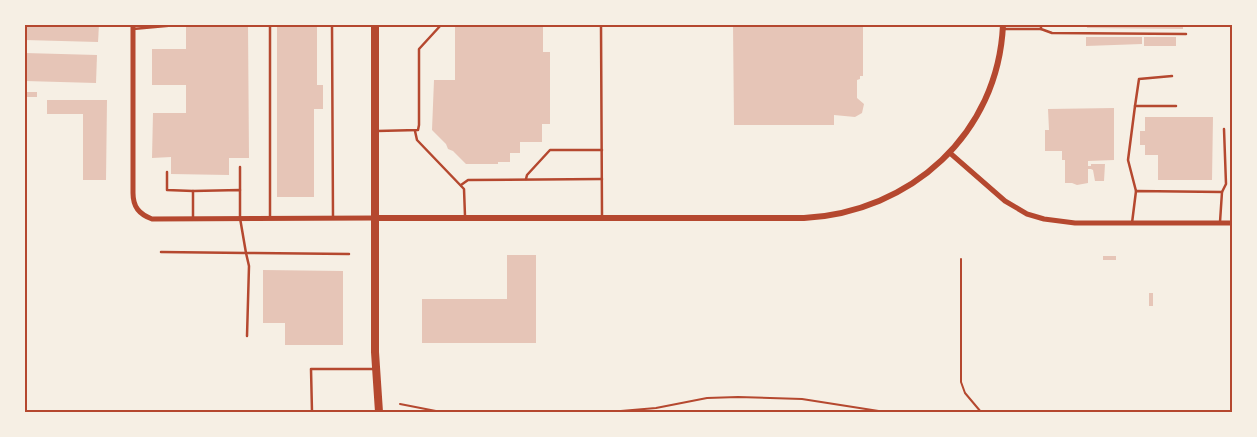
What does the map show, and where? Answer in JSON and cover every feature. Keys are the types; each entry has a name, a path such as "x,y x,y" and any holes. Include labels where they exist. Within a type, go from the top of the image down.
{"main road":[{"path":"375,25 376,369 379,412"}],"street":[{"path":"133,27 133,194 137,209 152,219 465,217 804,218 839,214 899,193 934,168 950,152 972,124 987,96 998,60 1003,27"},
{"path":"950,152 1005,201 1027,214 1059,222 1232,223"}],"lane":[{"path":"133,27 177,25"},
{"path":"270,25 270,218"},
{"path":"332,25 333,218"},
{"path":"376,131 418,130 419,49 441,25"},
{"path":"600,25 602,218"},
{"path":"1003,27 1041,27 1052,33 1186,34"},
{"path":"1132,223 1136,191 1128,160 1139,79 1172,76"},
{"path":"1134,106 1176,106"},
{"path":"1220,223 1222,192 1226,184 1224,129"},
{"path":"415,131 417,140 461,185 465,192 465,217"},
{"path":"526,179 527,175 550,150 602,150"},
{"path":"240,167 240,218 248,266 247,336"},
{"path":"167,172 167,190 240,190"},
{"path":"461,185 468,180 602,179"},
{"path":"192,191 193,218"},
{"path":"1136,191 1222,192"},
{"path":"161,252 349,254"},
{"path":"312,412 311,369 376,369"}],"path":[{"path":"961,259 961,382 965,392 981,412"},
{"path":"609,412 656,408 707,398 738,397 802,399 885,412"},
{"path":"400,404 441,412"}],"building":[{"path":"25,25 99,25 98,42 25,40"},
{"path":"186,25 248,25 249,158 229,158 229,175 171,174 171,157 152,158 153,113 186,113 186,85 152,85 152,49 186,49"},
{"path":"277,25 317,25 317,85 323,85 323,109 314,109 314,197 277,197"},
{"path":"455,25 543,25 543,52 550,52 550,124 542,124 542,142 520,142 520,153 510,153 510,162 466,164 453,151 448,149 446,144 432,130 434,80 455,80"},
{"path":"733,25 863,25 863,76 860,76 860,79 857,80 857,98 864,104 862,113 855,117 834,115 834,125 734,125"},
{"path":"1087,25 1183,25 1183,29 1087,28"},
{"path":"1086,37 1142,37 1142,44 1086,46"},
{"path":"1144,37 1176,37 1176,46 1144,46"},
{"path":"25,53 97,55 96,83 25,81"},
{"path":"25,92 37,92 37,97 25,97"},
{"path":"47,100 107,100 106,180 83,180 83,114 47,114"},
{"path":"1114,108 1114,160 1088,161 1088,166 1091,166 1091,164 1105,164 1104,181 1095,181 1093,170 1088,169 1088,183 1077,185 1065,183 1065,160 1062,160 1062,151 1045,151 1045,130 1049,130 1048,109"},
{"path":"1145,117 1213,117 1212,180 1158,180 1158,155 1145,155 1145,145 1140,145 1140,131 1145,131"},
{"path":"507,255 536,255 536,343 422,343 422,299 507,299"},
{"path":"1103,256 1116,256 1116,260 1103,260"},
{"path":"263,270 343,271 343,345 285,345 285,323 263,323"},
{"path":"1149,293 1153,293 1153,306 1149,306"}]}
